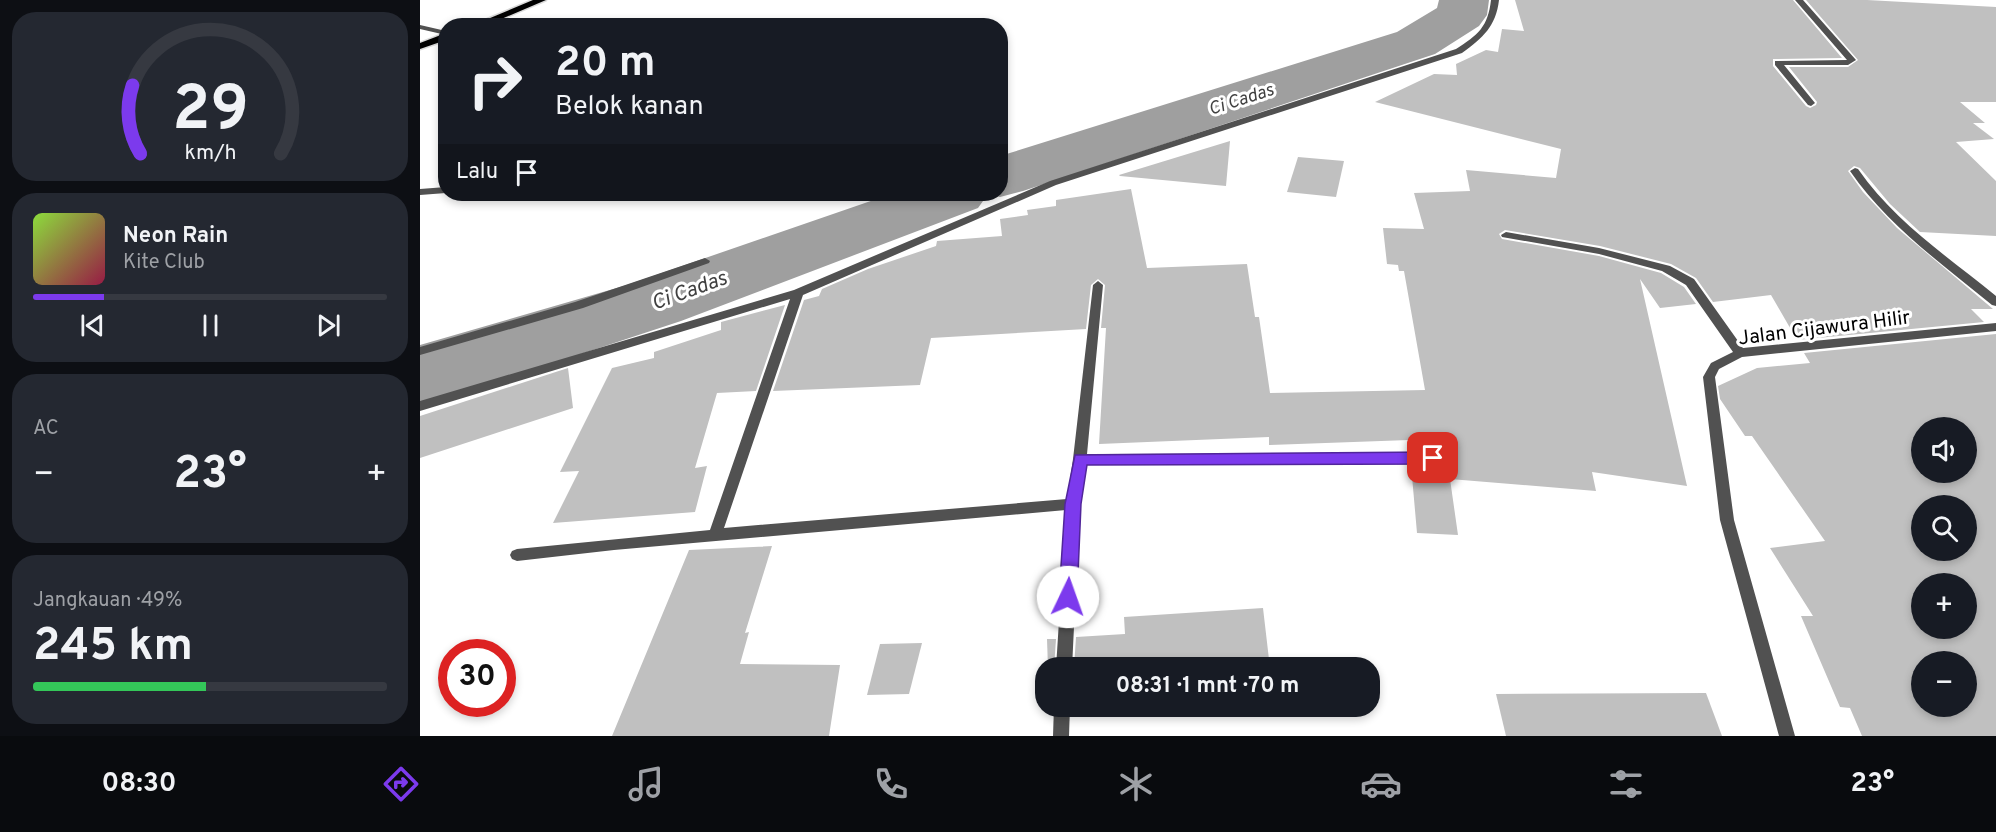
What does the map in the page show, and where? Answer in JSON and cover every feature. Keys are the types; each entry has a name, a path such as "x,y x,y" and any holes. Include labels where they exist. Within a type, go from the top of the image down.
{"main road":[{"path":"496,18 541,0"},
{"path":"420,46 438,38"}],"street":[{"path":"420,406 798,293 1053,183 1459,51 1484,34 1494,15 1495,0"},
{"path":"1799,0 1852,60 1848,63 1778,63 1811,103"},
{"path":"420,27 438,32"},
{"path":"1855,171 1866,190 1895,219 1996,302"},
{"path":"420,192 438,191"},
{"path":"1506,236 1599,251 1666,268 1690,282 1740,354"},
{"path":"420,351 579,305 705,261"},
{"path":"1065,657 1073,504 1080,459 1098,285"},
{"path":"714,535 798,293"},
{"name":"Jalan Cijawura Hilir","path":"1786,736 1727,520 1709,376 1715,366 1740,354 1996,327"},
{"path":"1080,459 1433,458"},
{"path":"517,555 714,535 1073,504"},
{"path":"1061,736 1062,717"}],"building":[{"path":"1515,0 1793,0 1842,58 1773,59 1773,66 1810,108 1817,102 1789,67 1848,67 1858,60 1806,0 1867,0 1996,7 1996,102 1960,102 1985,123 1973,123 1994,139 1956,142 1996,181 1996,236 1920,232 1890,204 1860,168 1854,166 1848,171 1863,192 1897,228 1993,309 1971,309 1984,322 1797,340 1771,295 1713,302 1696,278 1671,264 1600,246 1505,230 1499,234 1502,239 1599,256 1661,273 1684,287 1696,304 1660,308 1640,279 1687,486 1592,472 1596,491 1450,479 1458,535 1417,533 1411,465 1438,464 1442,457 1438,452 1433,451 1410,451 1409,440 1269,445 1269,437 1099,444 1106,328 1101,328 1105,285 1098,279 1091,285 1086,329 931,338 920,385 773,391 804,300 819,296 822,289 868,269 936,246 937,241 1002,236 1000,219 1028,215 1027,210 1056,206 1056,200 1131,189 1147,268 1247,264 1255,317 1259,317 1270,393 1425,390 1404,271 1399,271 1398,265 1387,264 1383,228 1424,229 1414,193 1470,191 1466,170 1556,178 1561,149 1375,102 1434,74 1457,75 1456,64 1486,50 1498,52 1502,29 1524,31"},
{"path":"1230,141 1226,186 1119,175"},
{"path":"1298,157 1344,161 1336,197 1287,192"},
{"path":"785,305 756,391 717,393 695,468 707,466 695,512 553,523 579,471 560,472 612,368 654,358 654,352 721,330 721,322"},
{"path":"1996,334 1996,736 1862,736 1850,708 1840,707 1801,616 1813,616 1770,548 1825,541 1752,436 1745,436 1720,399 1718,386 1757,368 1810,363 1804,353"},
{"path":"568,368 573,408 420,458 420,416"},
{"path":"772,546 745,633 749,632 740,664 840,665 829,736 612,736 689,550"},
{"path":"1263,608 1269,657 1075,657 1076,637 1125,634 1124,617"},
{"path":"1047,639 1056,639 1055,657 1048,657"},
{"path":"922,643 909,694 867,695 880,644"},
{"path":"1706,693 1722,736 1506,736 1496,694"}],"waterway":[{"name":"Ci Cadas","path":"1008,174 1416,43 1461,15 1464,0"},
{"name":"Ci Cadas","path":"420,376 654,303 935,201"}],"route":[{"path":"1068,597 1073,504 1080,459 1433,458"}]}
